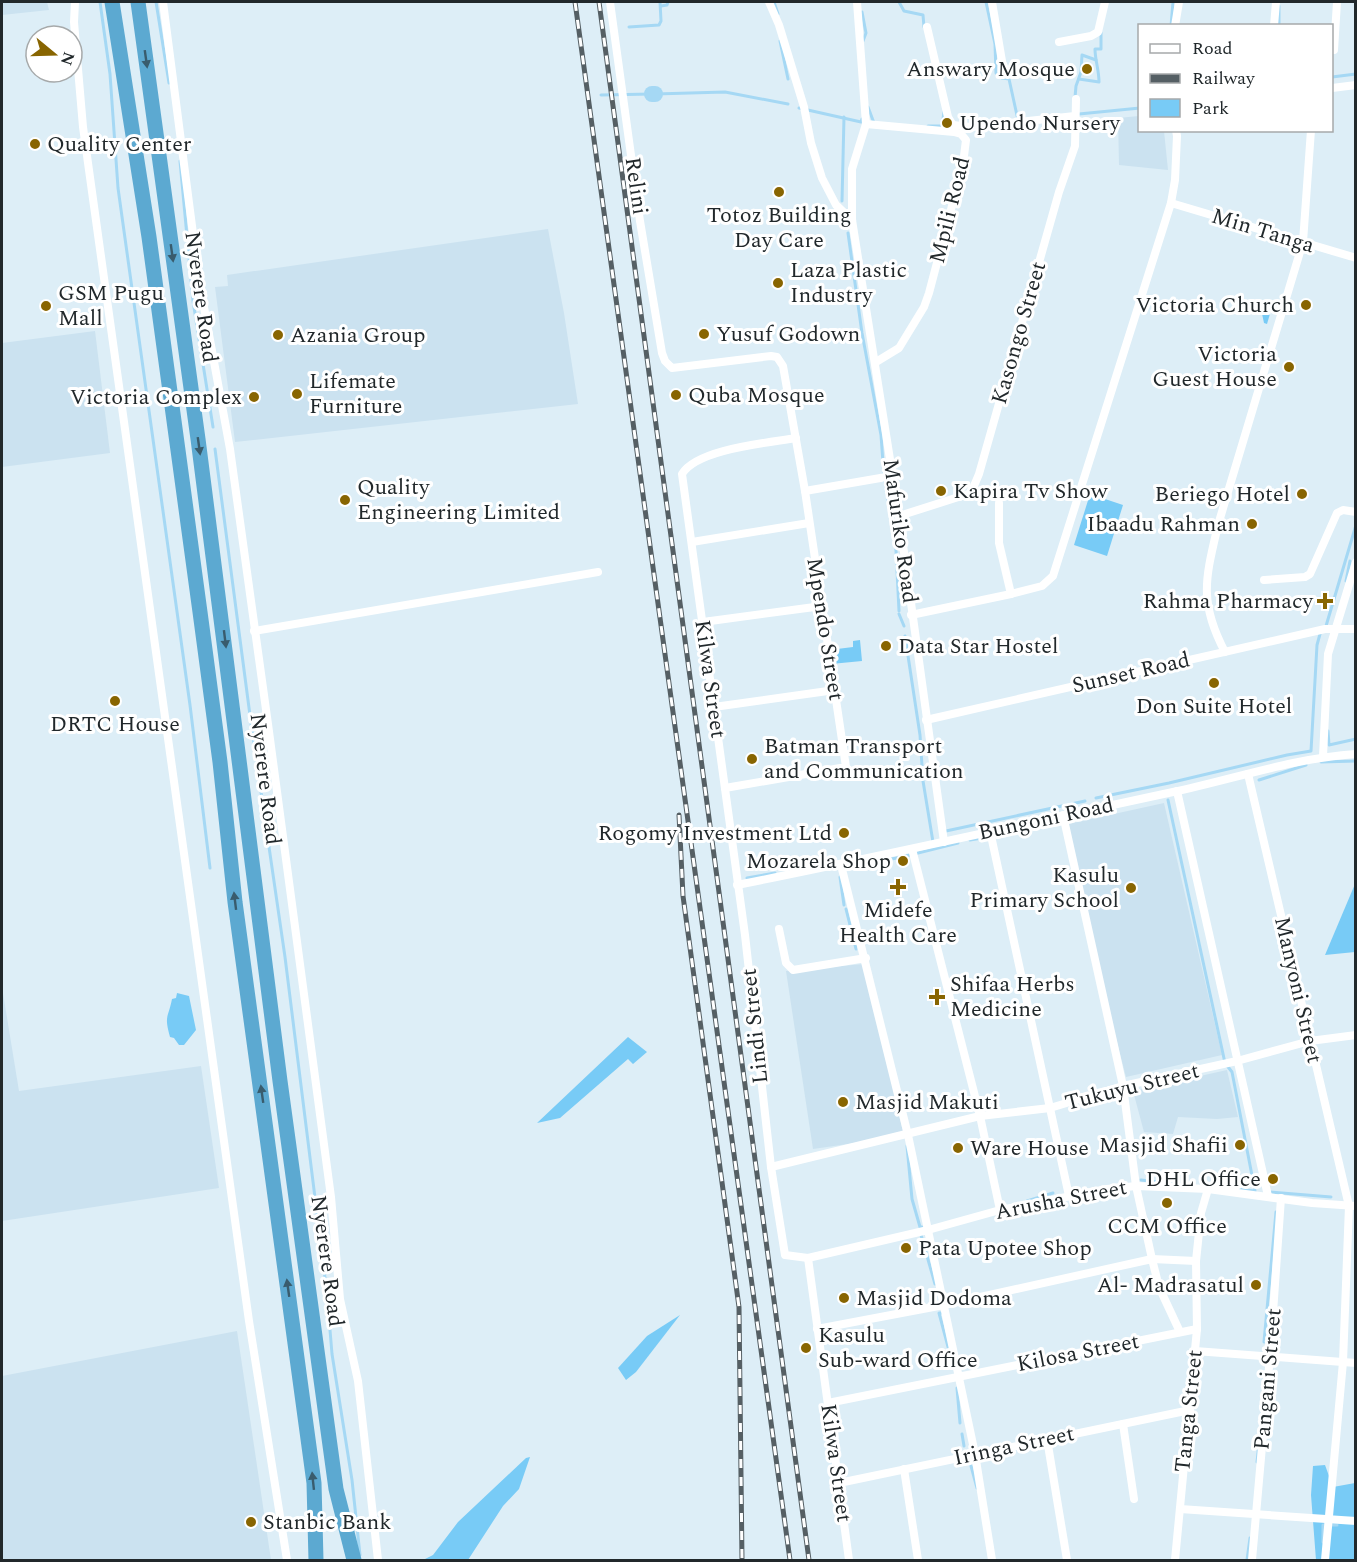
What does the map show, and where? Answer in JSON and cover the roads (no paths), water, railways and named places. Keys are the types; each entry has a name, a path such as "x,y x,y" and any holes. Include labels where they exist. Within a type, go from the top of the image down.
{"highway":[{"name":"Nyerere Road","path":"112,2 149,237 219,750 235,902 314,1483 316,1560"},
{"name":"Nyerere Road","path":"138,2 200,451 280,1081 336,1489 354,1560"}],"street":[{"path":"75,2 74,22 83,127 248,1310 286,1560"},
{"path":"163,2 199,280 230,449 329,1186 340,1299 358,1381 378,1560"},
{"name":"Relini","path":"610,2 640,221 662,353 665,361 672,368"},
{"path":"769,2 779,25 804,107 811,143 822,178 836,205 852,220"},
{"path":"857,2 866,123"},
{"path":"992,2 1004,73"},
{"path":"1059,42 1091,36 1098,32 1105,2"},
{"path":"1175,24 1179,2"},
{"path":"1274,24 1276,2"},
{"path":"1334,50 1337,2"},
{"path":"927,27 948,117 953,125 971,127 1075,117"},
{"path":"1333,88 1356,85"},
{"name":"Kasongo Street","path":"899,516 971,493 979,474 1059,192 1075,146 1076,99"},
{"name":"Mafuriko Road","path":"866,123 852,169 852,220 899,516 944,842"},
{"name":"Mpili Road","path":"866,123 954,132 961,134 966,140 960,175 924,307 899,348 876,362"},
{"path":"911,615 1042,586 1053,576 1171,203 1175,180 1176,132"},
{"path":"1225,652 1209,615 1206,584 1208,569 1221,513 1303,243 1311,132"},
{"name":"Min Tanga","path":"1171,203 1356,258"},
{"name":"Mpendo Street","path":"672,368 777,357 783,366 805,491 846,767 725,788"},
{"name":"Kilwa Street","path":"737,885 682,474 686,468 713,453 796,438"},
{"path":"805,491 892,476"},
{"path":"999,503 999,543 1011,594"},
{"path":"1264,580 1305,578 1310,574 1337,513 1343,510 1356,512"},
{"path":"692,542 809,523"},
{"path":"1323,756 1329,654 1356,562"},
{"path":"254,631 598,572"},
{"path":"703,622 822,606"},
{"name":"Sunset Road","path":"926,720 1328,628 1356,629"},
{"path":"714,707 835,690"},
{"name":"Bungoni Road","path":"737,885 841,865 1177,791 1323,756 1356,754"},
{"name":"Manyoni Street","path":"1248,774 1310,1041 1352,1206"},
{"path":"1177,791 1268,1196"},
{"path":"1063,815 1123,1086 1136,1186 1152,1259 1159,1287 1180,1332"},
{"path":"990,831 1069,1196"},
{"path":"912,849 981,1116 1000,1210"},
{"path":"841,865 866,958 908,1135 975,1454 992,1560"},
{"name":"Lindi Street","path":"737,885 745,935 771,1167 785,1255 808,1258"},
{"path":"779,928 786,963 793,970 866,958"},
{"name":"Tukuyu Street","path":"771,1167 981,1116 1050,1108 1123,1086 1237,1061 1310,1041 1356,1035"},
{"name":"Arusha Street","path":"808,1258 928,1230 1000,1210 1107,1189 1136,1186 1208,1189 1352,1206"},
{"name":"Tanga Street","path":"1175,1560 1197,1329 1196,1261 1201,1213 1208,1189"},
{"name":"Pangani Street","path":"1252,1560 1281,1198"},
{"path":"1325,1560 1342,1362 1352,1206"},
{"name":"Kilwa Street","path":"808,1258 849,1560"},
{"path":"817,1329 944,1305 1152,1259 1196,1261"},
{"name":"Kilosa Street","path":"828,1403 1197,1329"},
{"path":"1195,1351 1356,1363"},
{"name":"Iringa Street","path":"839,1483 1190,1410"},
{"path":"1123,1424 1134,1499"},
{"path":"1047,1439 1067,1560"},
{"path":"904,1469 918,1560"},
{"path":"1180,1509 1356,1521"}],"waterway":[{"path":"100,2 110,74 118,188 190,705 210,868"},
{"path":"156,2 169,83"},
{"path":"629,27 659,25 661,21 660,2"},
{"path":"661,6 667,5 668,2"},
{"path":"774,2 778,14"},
{"path":"899,2 904,11 923,15 924,27"},
{"path":"986,2 995,44 996,73 1002,78 1009,79 1018,120"},
{"path":"1171,24 1173,2"},
{"path":"1279,6 1279,24"},
{"path":"862,12 866,33 863,41"},
{"path":"1079,79 1099,82 1095,49 1101,49 1101,33"},
{"path":"780,41 788,79"},
{"path":"1075,97 1081,72 1082,55 1096,60"},
{"path":"1333,77 1356,74"},
{"path":"655,94 725,92 788,104"},
{"path":"601,95 652,94"},
{"path":"868,107 874,123"},
{"path":"799,108 861,122 862,119"},
{"path":"1079,114 1138,108"},
{"path":"942,126 944,112"},
{"path":"842,201 844,117"},
{"path":"928,126 951,126"},
{"path":"180,161 193,301 213,427"},
{"path":"848,233 862,333 881,435 884,477 896,550 899,611"},
{"path":"215,449 285,957 327,1294 332,1354 352,1480 360,1555"},
{"path":"1326,626 1356,525"},
{"path":"1346,581 1350,561"},
{"path":"899,614 904,626"},
{"path":"1096,798 1311,751 1317,645 1320,634"},
{"path":"905,636 933,842"},
{"path":"1328,731 1329,745 1356,739"},
{"path":"1321,762 1356,761"},
{"path":"1259,780 1306,765"},
{"path":"1168,800 1225,1063 1232,1072 1255,1191 1235,1189"},
{"path":"946,831 1085,801"},
{"path":"970,840 1042,826"},
{"path":"844,868 958,843"},
{"path":"747,878 775,873"},
{"path":"840,877 844,905"},
{"path":"846,909 856,949"},
{"path":"907,1146 912,1199 920,1227 922,1227"},
{"path":"1141,1180 1166,1183"},
{"path":"1269,1192 1331,1197"},
{"path":"1027,1201 1053,1193"},
{"path":"1264,1342 1276,1212"},
{"path":"921,1235 935,1284"},
{"path":"943,1313 939,1313 951,1358"},
{"path":"957,1388 960,1423"},
{"path":"1257,1462 1261,1425"},
{"path":"962,1434 964,1446"},
{"path":"971,1466 977,1488"},
{"path":"1323,1542 1323,1525 1337,1525"},
{"path":"1247,1560 1250,1538"}],"railway":[{"path":"575,2 790,1560"},
{"path":"599,2 809,1560"},
{"path":"679,815 683,896 739,1307 742,1560"}],"place":[{"name":"Answary Mosque","path":"1087,69"},
{"name":"Upendo Nursery","path":"947,123"},
{"name":"Quality Center","path":"35,144"},
{"name":"Totoz Building Day Care","path":"779,192"},
{"name":"Laza Plastic Industry","path":"778,283"},
{"name":"Victoria Church","path":"1306,305"},
{"name":"GSM Pugu Mall","path":"46,306"},
{"name":"Yusuf Godown","path":"704,334"},
{"name":"Azania Group","path":"278,335"},
{"name":"Victoria Guest House","path":"1289,367"},
{"name":"Lifemate Furniture","path":"297,394"},
{"name":"Quba Mosque","path":"676,395"},
{"name":"Victoria Complex","path":"254,397"},
{"name":"Kapira Tv Show","path":"941,491"},
{"name":"Beriego Hotel","path":"1302,494"},
{"name":"Quality Engineering Limited","path":"345,500"},
{"name":"Ibaadu Rahman","path":"1252,524"},
{"name":"Rahma Pharmacy","path":"1325,601"},
{"name":"Data Star Hostel","path":"886,646"},
{"name":"Don Suite Hotel","path":"1214,683"},
{"name":"DRTC House","path":"115,701"},
{"name":"Batman Transport and Communication","path":"752,759"},
{"name":"Rogomy Investment Ltd","path":"844,833"},
{"name":"Mozarela Shop","path":"903,861"},
{"name":"Midefe Health Care","path":"898,887"},
{"name":"Kasulu Primary School","path":"1131,888"},
{"name":"Shifaa Herbs Medicine","path":"937,997"},
{"name":"Masjid Makuti","path":"843,1102"},
{"name":"Masjid Shafii","path":"1240,1145"},
{"name":"Ware House","path":"958,1148"},
{"name":"DHL Office","path":"1273,1179"},
{"name":"CCM Office","path":"1167,1203"},
{"name":"Pata Upotee Shop","path":"906,1248"},
{"name":"Al- Madrasatul","path":"1256,1285"},
{"name":"Masjid Dodoma","path":"844,1298"},
{"name":"Kasulu Sub-ward Office","path":"806,1348"},
{"name":"Stanbic Bank","path":"251,1522"}]}
